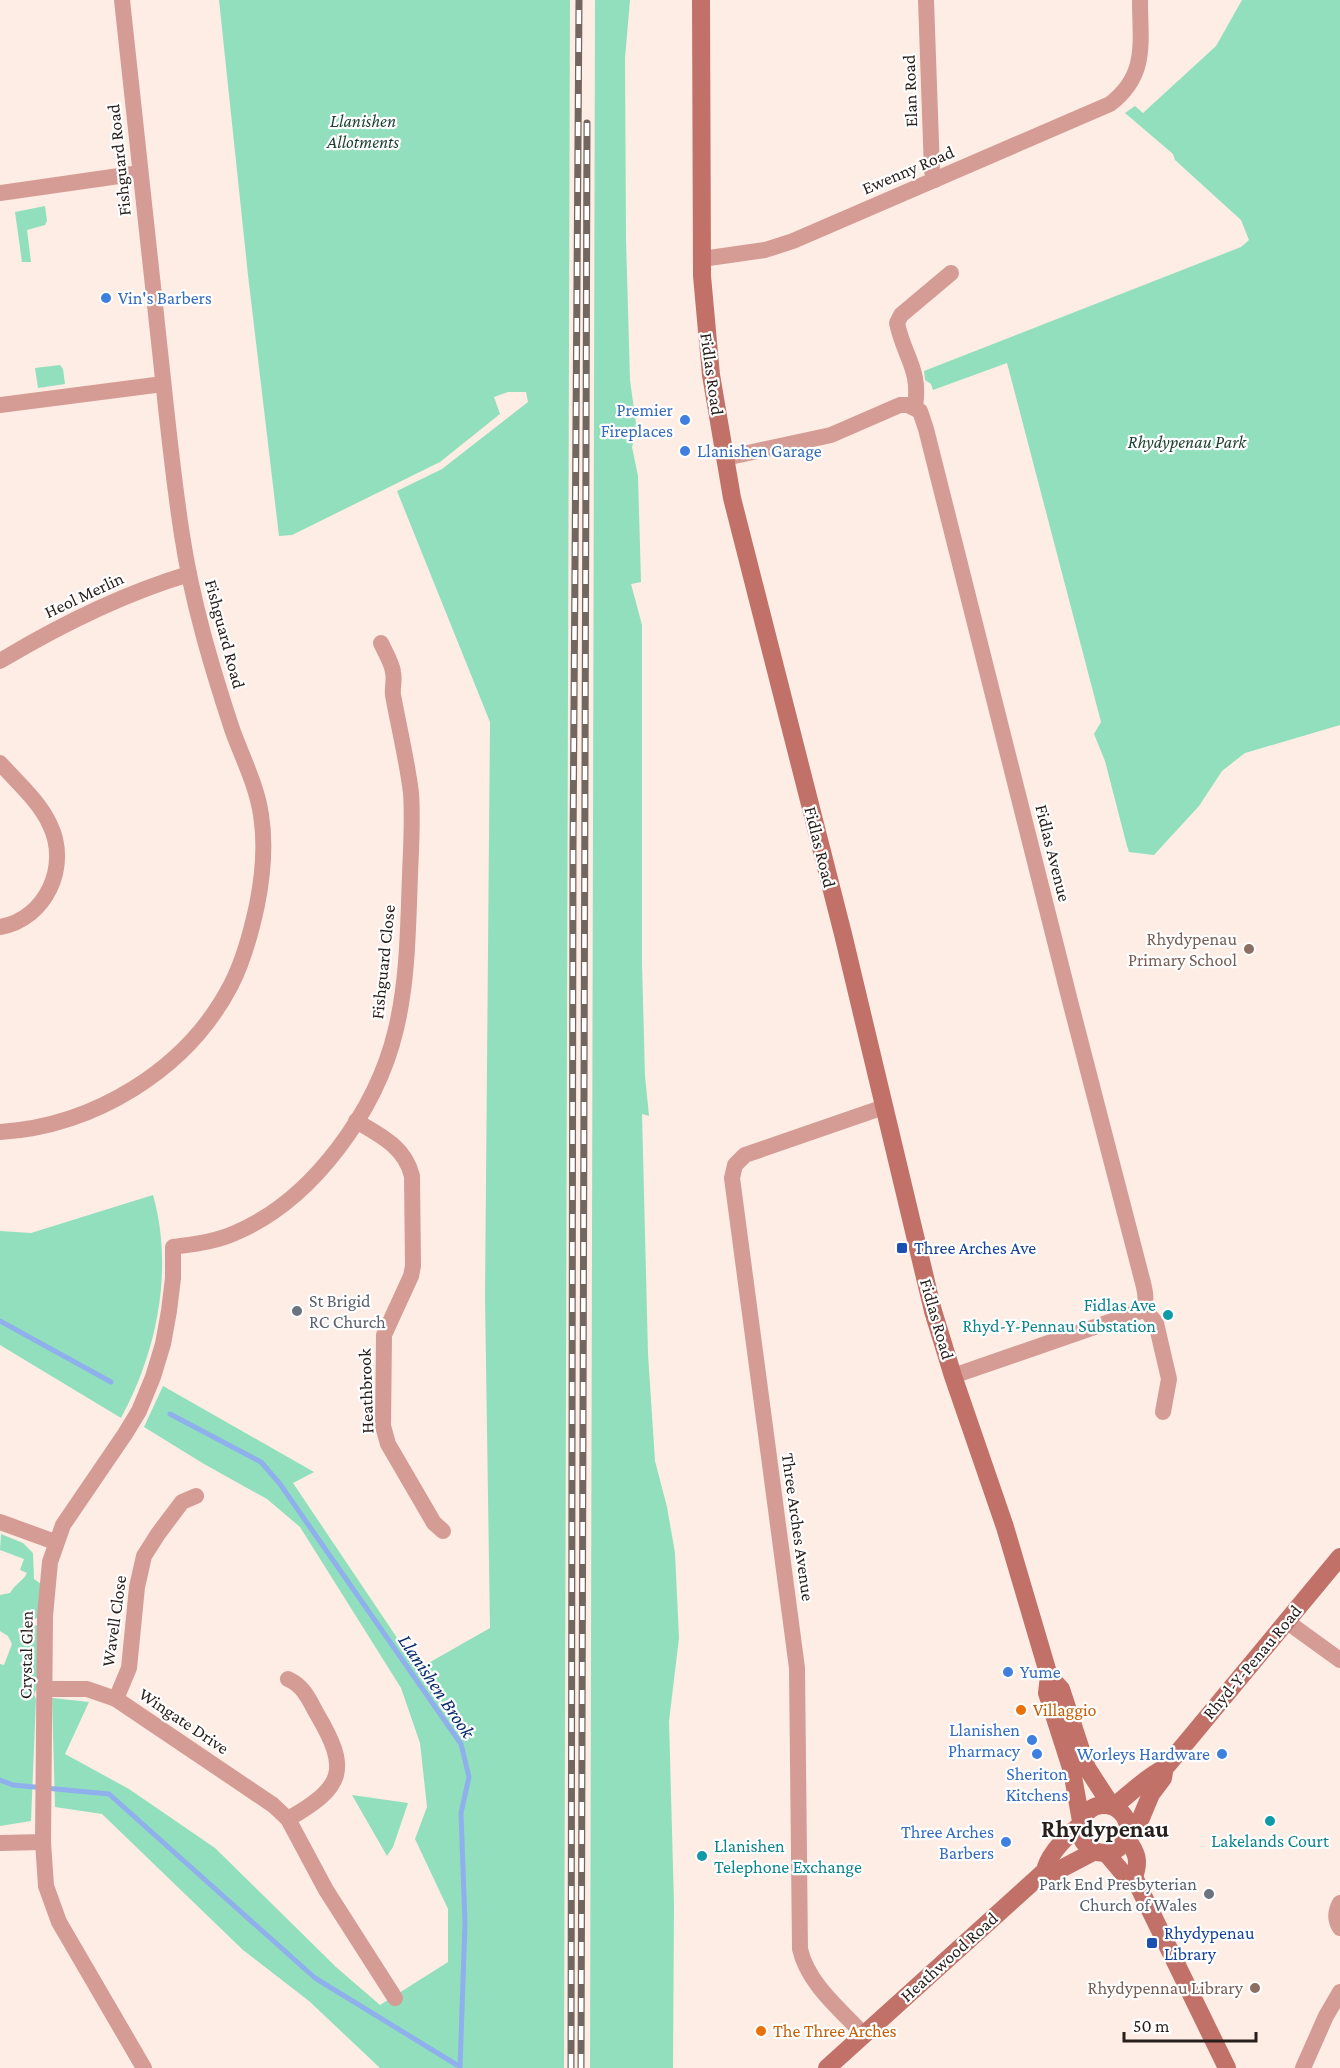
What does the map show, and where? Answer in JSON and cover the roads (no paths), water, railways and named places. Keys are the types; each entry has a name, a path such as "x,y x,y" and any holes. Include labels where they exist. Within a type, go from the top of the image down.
{"street":[{"name":"Fishguard Road","path":"0,1132 29,1129 94,1110 147,1080 182,1049 222,1000 234,977 249,939 263,871 264,849 260,810 207,651 180,523 122,0"},
{"name":"Fidlas Road","path":"701,0 702,259 707,339 724,458 741,537 843,934 927,1289 953,1376 1005,1527 1049,1676 1047,1693 1072,1771 1081,1823"},
{"name":"Elan Road","path":"926,0 932,171 935,180"},
{"name":"Ewenny Road","path":"702,259 778,247 1110,105 1130,85 1139,59 1140,0"},
{"path":"0,193 140,173"},
{"path":"724,458 831,435 900,405 915,407 916,375 897,324 901,315 951,273"},
{"path":"0,405 163,384"},
{"name":"Fidlas Avenue","path":"915,407 920,411 926,429 1143,1283 1146,1300 1143,1307"},
{"name":"Heol Merlin","path":"0,661 46,634 100,607 189,574"},
{"name":"Fishguard Close","path":"173,1247 217,1239 251,1226 299,1192 356,1121 375,1089 385,1065 396,1029 402,990 408,918 412,814 404,748 392,692 393,671 381,643"},
{"path":"0,763 43,812 50,825 57,850 57,864 50,889 33,912 20,920 0,927"},
{"name":"Three Arches Avenue","path":"863,2034 811,1977 803,1962 800,1949 796,1659 732,1178 735,1165 745,1155 884,1107"},
{"name":"Heathbrook","path":"356,1121 396,1146 409,1165 412,1176 413,1266 411,1276 387,1324 384,1335 383,1425 388,1444 435,1523 443,1532"},
{"name":"Crystal Glen","path":"144,2068 59,1922 46,1886 43,1842 47,1578 55,1542 72,1509 125,1434 147,1392 166,1332 172,1294 173,1247"},
{"path":"953,1376 1128,1315 1143,1307 1156,1323 1169,1378 1163,1412"},
{"name":"Wavell Close","path":"116,1699 129,1668 137,1587 144,1556 182,1502 195,1496"},
{"path":"0,1522 55,1542"},
{"name":"Rhyd-Y-Penau Road","path":"1112,1805 1143,1784 1154,1773 1165,1768 1340,1557"},
{"path":"1286,1621 1340,1660"},
{"name":"Fidlas Road","path":"1049,1676 1061,1689 1087,1767 1112,1805"},
{"path":"288,1679 299,1684 308,1698 333,1740 337,1761 334,1782 328,1790 320,1799 288,1819"},
{"name":"Wingate Drive","path":"45,1689 87,1689 116,1699 273,1805 288,1819 326,1890 395,1998"},
{"name":"Rhyd-Y-Penau Road","path":"1127,1836 1141,1818 1151,1794 1163,1778 1165,1768"},
{"path":"1134,1877 1139,1864 1136,1851 1127,1836 1126,1818 1123,1812 1112,1805 1103,1804 1092,1807 1084,1815 1081,1823 1084,1842 1100,1852 1122,1872 1134,1877 1227,2068"},
{"name":"Heathwood Road","path":"827,2068 1045,1871 1047,1862 1069,1834 1081,1823"},
{"path":"1100,1852 1116,1850 1127,1836"},
{"path":"0,1843 43,1842"},
{"name":"Heathwood Road","path":"1045,1871 1055,1872 1100,1852"},
{"path":"1340,1903 1336,1912 1336,1921 1340,1928"},
{"path":"1303,2068 1328,2012 1340,1992"}],"waterway":[{"name":"Llanishen Brook","path":"0,1321 111,1382"},
{"name":"Llanishen Brook","path":"170,1414 261,1462 280,1484 461,1744 469,1777 461,1813 465,1923 460,2068"},
{"path":"0,1780 13,1785 109,1794 315,1978 457,2065"}],"railway":[{"path":"571,2068 573,848 579,0"},
{"path":"581,2068 587,123"}],"place":[{"name":"Vin's Barbers","path":"106,298"},
{"name":"Premier Fireplaces","path":"685,420"},
{"name":"Llanishen Garage","path":"685,451"},
{"name":"Rhydypenau Primary School","path":"1249,949"},
{"name":"Three Arches Ave","path":"902,1248"},
{"name":"St Brigid RC Church","path":"297,1311"},
{"name":"Fidlas Ave Rhyd-Y-Pennau Substation","path":"1168,1315"},
{"name":"Yume","path":"1008,1672"},
{"name":"Villaggio","path":"1021,1710"},
{"name":"Llanishen Pharmacy","path":"1032,1740"},
{"name":"Sheriton Kitchens","path":"1037,1754"},
{"name":"Worleys Hardware","path":"1222,1754"},
{"name":"Lakelands Court","path":"1270,1821"},
{"name":"Three Arches Barbers","path":"1006,1842"},
{"name":"Llanishen Telephone Exchange","path":"702,1856"},
{"name":"Park End Presbyterian Church of Wales","path":"1209,1894"},
{"name":"Rhydypenau Library","path":"1152,1943"},
{"name":"Rhydypennau Library","path":"1255,1988"},
{"name":"The Three Arches","path":"761,2031"}],"district":[{"name":"Rhydypenau","path":"1105,1829"}],"park label":[{"name":"Llanishen Allotments","path":"363,131"},
{"name":"Rhydypenau Park","path":"1187,442"}]}
